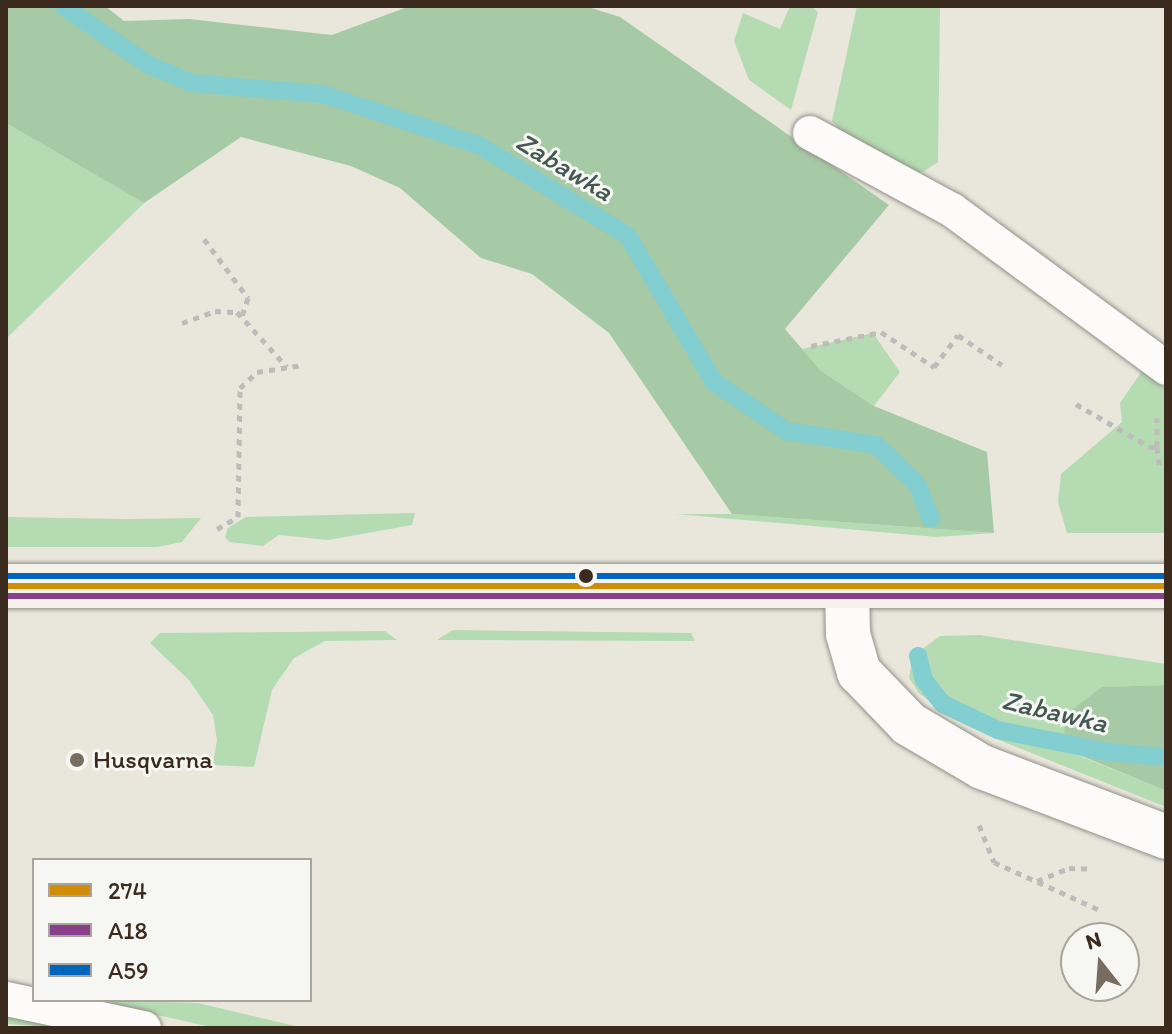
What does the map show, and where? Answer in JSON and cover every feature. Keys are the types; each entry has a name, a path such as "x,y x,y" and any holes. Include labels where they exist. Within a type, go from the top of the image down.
{"main road":[{"path":"6,586 1166,586"}],"street":[{"path":"847,587 848,634 859,672 909,724 982,767 1166,837"}],"lane":[{"path":"810,133 952,210 1166,368"},
{"path":"6,999 144,1028"}],"path":[{"path":"204,239 248,298 242,317"},
{"path":"182,323 215,311 242,317 287,367"},
{"path":"811,346 881,332 934,367 958,335 1002,365"},
{"path":"208,532 238,517 240,388 257,372 302,365"},
{"path":"1076,404 1131,439 1157,447"},
{"path":"1157,418 1160,468"},
{"path":"976,818 994,862 1102,911"},
{"path":"1036,882 1069,868 1101,869"}],"green space":[{"path":"6,6 105,6 124,21 189,19 332,35 410,6 585,6 620,17 889,205 785,329 821,371 874,406 987,452 994,533 732,514 609,333 532,274 481,258 400,188 351,166 241,137 144,203 6,123"},
{"path":"790,6 811,6 818,12 791,110 749,80 734,41 743,13 780,29"},
{"path":"857,6 940,6 938,162 923,172 907,172 846,137 832,121"},
{"path":"6,123 144,203 6,339"},
{"path":"873,333 900,372 874,406 821,371 802,349"},
{"path":"1142,371 1166,389 1166,533 1067,533 1058,502 1061,474 1122,422 1120,403"},
{"path":"415,513 412,525 328,540 279,535 263,546 230,542 225,537 228,528 246,517"},
{"path":"676,514 732,514 994,533 936,537"},
{"path":"6,517 201,518 182,542 157,547 6,547"},
{"path":"453,630 691,633 695,641 437,640"},
{"path":"385,631 397,640 325,641 294,658 272,690 254,767 213,765 217,740 213,715 189,680 150,643 160,633"},
{"path":"980,635 1166,664 1166,685 1102,687 1065,750 1166,791 1166,807 989,736 948,716 919,693 909,678 913,656 940,636"},
{"path":"1166,685 1166,791 1065,749 1064,716 1102,687"},
{"path":"101,1002 198,1003 304,1028 215,1028"},
{"path":"6,1010 68,1028 6,1024"}],"waterway":[{"name":"Zabawka","path":"63,6 147,64 191,83 323,94 480,146 628,236 714,382 786,431 876,445 917,484 931,518"},
{"name":"Zabawka","path":"918,656 924,680 943,704 998,730 1108,752 1166,757"}],"transit line":[{"name":"A59","path":"6,576 1166,576"},
{"name":"274","path":"6,586 1166,586"},
{"name":"A18","path":"6,596 1166,596"}],"place":[{"name":"Husqvarna","path":"77,760"}]}
